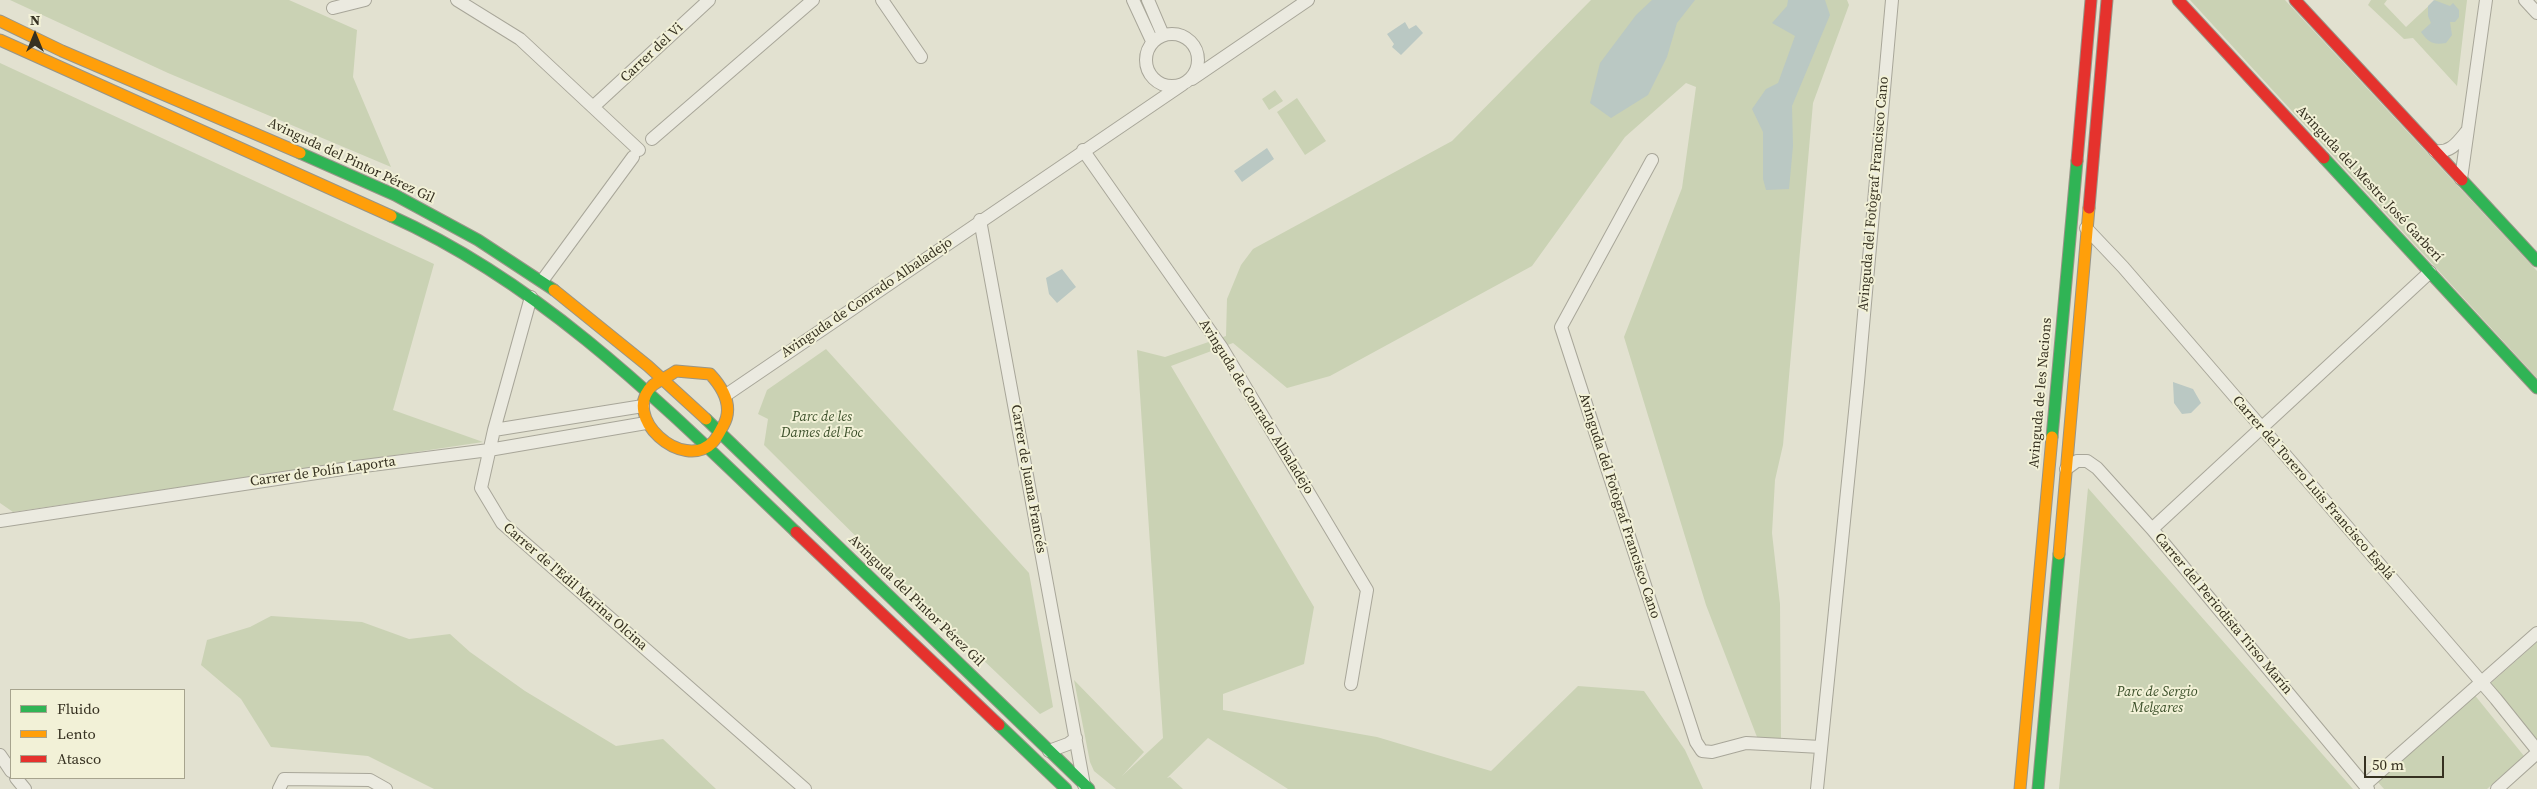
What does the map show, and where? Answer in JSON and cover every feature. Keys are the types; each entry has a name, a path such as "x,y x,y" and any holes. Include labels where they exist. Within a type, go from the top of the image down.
{"main road":[{"name":"Avinguda de les Nacions","path":"2020,789 2091,0"},
{"path":"2038,789 2106,0"},
{"name":"Avinguda del Mestre José Garberí","path":"2178,0 2537,388"},
{"path":"2295,0 2537,261"},
{"name":"Avinguda del Pintor Pérez Gil","path":"0,21 62,51 339,169 395,195 478,240 569,300 660,377 1085,787"},
{"path":"0,40 406,223 471,258 531,297 647,390 1066,789"},
{"path":"676,371 710,374 721,385 726,395 728,413 721,435 708,447 684,450 665,445 646,423 643,406 647,390 660,377 676,371"}],"street":[{"path":"333,8 365,0"},
{"path":"457,0 520,39 594,106 636,154 542,281"},
{"name":"Carrer del Vi","path":"594,106 709,0"},
{"path":"652,139 813,0"},
{"path":"882,0 921,57"},
{"path":"1133,0 1158,38"},
{"path":"1148,0 1158,38"},
{"name":"Avinguda de Conrado Albaladejo","path":"726,395 1083,150 1308,0"},
{"name":"Avinguda del Fotògraf Francisco Cano","path":"1817,789 1858,382 1892,0"},
{"path":"2462,179 2486,0"},
{"path":"2525,0 2537,13"},
{"path":"1156,101 1159,93 1156,81 1148,71 1145,59 1158,38 1176,34 1184,37 1207,58 1217,61"},
{"path":"1156,81 1167,86 1186,82 1197,68 1196,49"},
{"path":"2436,151 2442,152 2452,149 2467,131"},
{"name":"Avinguda de Conrado Albaladejo","path":"1083,150 1222,348 1367,590 1352,684"},
{"name":"Avinguda del Fotògraf Francisco Cano","path":"1652,160 1561,327 1696,742 1702,751 1712,752 1746,743 1821,747"},
{"name":"Carrer de Juana Francés","path":"980,220 1085,787"},
{"name":"Carrer del Torero Luis Francisco Esplá","path":"2086,228 2123,267 2481,682 2537,752"},
{"path":"2152,528 2262,429 2430,272"},
{"name":"Carrer de l'Edil Marina Olcina","path":"531,297 494,430 481,488 502,522 805,789"},
{"path":"494,430 643,406"},
{"name":"Carrer de Polín Laporta","path":"0,521 356,467 489,450 646,423"},
{"name":"Carrer del Periodista Tirso Marín","path":"2066,469 2077,461 2087,461 2097,468 2152,528 2366,787"},
{"path":"2366,787 2537,633"},
{"path":"1049,751 1068,744 1076,738"},
{"path":"2498,789 2537,752"},
{"path":"0,755 10,770"},
{"path":"17,779 25,789"},
{"path":"279,789 284,779 370,780 386,789"}],"green space":[{"path":"10,0 289,0 357,30 353,77 391,167 168,73"},
{"path":"1591,0 1847,0 1849,5 1813,103 1783,445 1775,480 1772,533 1780,604 1781,739 1757,737 1706,605 1624,337 1682,188 1696,87 1686,83 1625,137 1532,266 1330,376 1287,388 1233,343 1171,366 1314,607 1304,664 1223,694 1223,710 1377,737 1491,771 1578,686 1644,691 1685,750 1703,789 1288,789 1208,738 1167,778 1170,777 1183,789 1116,789 1094,771 1090,762 1074,680 1144,752 1122,776 1163,738 1137,350 1165,357 1226,336 1227,299 1241,265 1253,249 1452,141"},
{"path":"2190,0 2285,0 2537,271 2537,378"},
{"path":"2371,0 2387,0 2384,4 2406,27 2435,0 2467,0 2457,86 2413,38 2404,39 2368,5"},
{"path":"0,63 434,264 393,410 483,442 13,512 0,503"},
{"path":"1275,90 1283,101 1269,110 1262,99"},
{"path":"1297,98 1326,141 1305,155 1277,112"},
{"name":"Parc de les Dames del Foc","path":"826,349 1029,573 1053,707 1040,714 920,600 764,445 768,419 758,414 767,390"},
{"name":"Parc de Sergio Melgares","path":"2088,488 2353,789 2059,789"},
{"path":"271,616 362,622 409,639 450,634 470,652 525,691 616,746 663,739 716,789 434,789 368,756 271,747 241,699 201,665 207,640 250,627"},
{"path":"2537,642 2537,740 2491,683"},
{"path":"2473,693 2524,756 2487,789 2384,789 2377,781"}],"shaded area":[{"path":"1652,0 1695,0 1677,23 1667,57 1648,95 1611,118 1590,103 1600,63 1636,15"},
{"path":"1788,0 1825,0 1830,15 1792,106 1793,146 1789,189 1766,190 1763,179 1763,132 1752,109 1766,89 1778,83 1795,36 1772,23 1787,6"},
{"path":"2434,0 2450,6 2453,3 2459,10 2459,17 2455,22 2450,22 2452,35 2446,43 2438,44 2432,42 2426,39 2421,32 2431,23 2428,16 2428,6"},
{"path":"1405,22 1409,29 1416,25 1423,33 1401,55 1392,47 1394,44 1387,34"},
{"path":"1267,148 1274,159 1242,182 1234,171"},
{"path":"1062,269 1076,287 1057,303 1049,294 1046,278"},
{"path":"2173,382 2193,389 2201,403 2191,413 2182,414 2174,403"}],"traffic: fast":[{"path":"300,153 395,195 478,240 554,290"},
{"path":"2324,158 2537,388"},
{"path":"2052,437 2077,161"},
{"path":"2462,180 2537,261"},
{"path":"391,216 449,245 504,279 556,316 655,399 796,532"},
{"path":"706,419 1089,789"},
{"path":"2038,789 2059,554"},
{"path":"999,725 1066,789"}],"traffic: slow":[{"path":"0,21 62,51 300,153"},
{"path":"0,40 391,216"},
{"path":"2059,554 2089,208"},
{"path":"554,290 648,366 706,419"},
{"path":"676,371 710,374 726,398 727,412 723,426 713,442 700,450 686,451 672,446 659,437 649,425 644,411 645,398 653,385 676,371"},
{"path":"2020,789 2052,437"}],"traffic: jam":[{"path":"2077,161 2091,0"},
{"path":"2089,208 2107,0"},
{"path":"2178,0 2324,158"},
{"path":"2295,0 2462,180"},
{"path":"796,532 999,725"}]}
